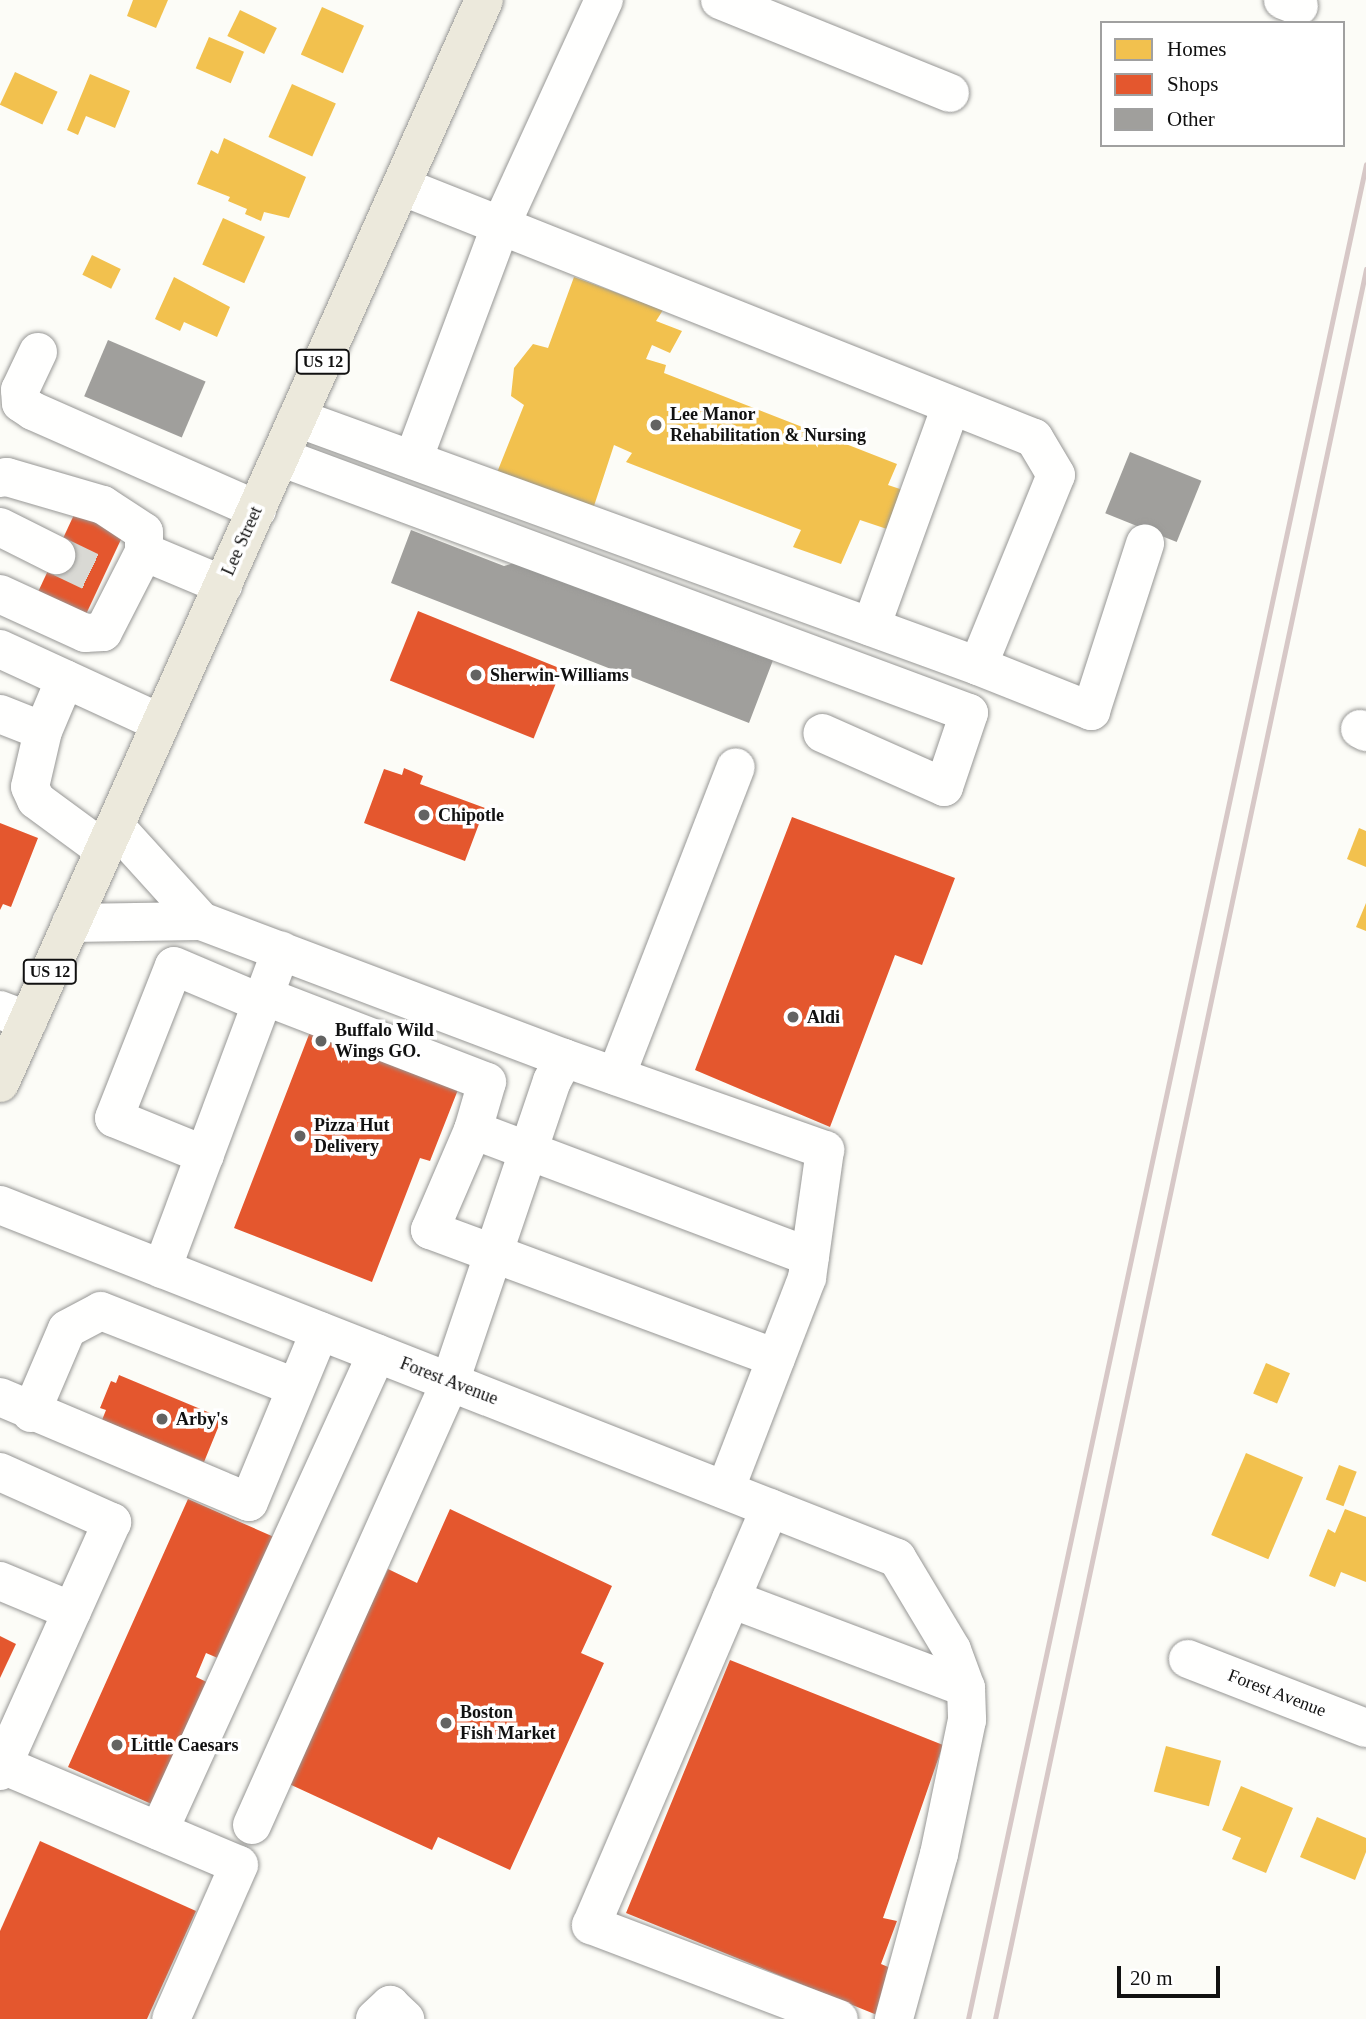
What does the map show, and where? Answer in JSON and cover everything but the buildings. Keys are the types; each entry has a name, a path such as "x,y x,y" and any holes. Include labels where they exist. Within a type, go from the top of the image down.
{"main road":[{"name":"Lee Street","path":"0,1083 14,1016 71,923 484,0"}],"street":[{"path":"413,460 500,227 604,0"},
{"path":"720,0 950,93"},
{"path":"401,186 1034,438 1056,475 978,666"},
{"path":"38,352 20,390 22,403 33,411 257,510"},
{"path":"871,628 951,406"},
{"path":"297,418 978,666 1091,712 1145,544"},
{"path":"280,457 969,713 944,787 822,733"},
{"path":"0,478 7,477 103,505 138,524 144,532 144,552 115,584 107,626 94,635 0,594"},
{"path":"0,527 56,555"},
{"path":"144,552 223,585"},
{"path":"0,649 161,723"},
{"path":"65,679 43,731 29,775 36,800 109,838 201,920 564,1058 825,1150 807,1278 725,1490"},
{"path":"0,714 43,731"},
{"path":"615,1076 736,767"},
{"path":"71,923 201,920"},
{"path":"162,1269 281,951"},
{"path":"205,1154 114,1118 174,966 487,1082 473,1130 430,1230 776,1358"},
{"path":"252,1825 450,1382 528,1151 564,1058"},
{"path":"473,1130 810,1257"},
{"name":"Forest Avenue","path":"0,1205 897,1558 952,1650 965,1688"},
{"path":"295,1387 101,1311 67,1329 15,1405 249,1502 320,1331"},
{"path":"159,1831 377,1353"},
{"path":"0,1472 112,1522 1,1766 239,1865 171,2019"},
{"path":"770,1508 591,1924 839,2019"},
{"path":"0,1581 72,1611"},
{"path":"731,1599 965,1688 967,1720 956,1777 894,2019"},
{"name":"Forest Avenue","path":"1188,1659 1366,1728"},
{"path":"375,2019 390,2005 405,2019"}],"tunnel":[{"path":"56,555 104,578"}],"railway":[{"path":"968,2019 1366,164"},
{"path":"995,2019 1366,269"}],"place":[{"name":"Lee Manor Rehabilitation & Nursing","path":"656,425"},
{"name":"Sherwin-Williams","path":"476,675"},
{"name":"Chipotle","path":"424,815"},
{"name":"Aldi","path":"793,1017"},
{"name":"Buffalo Wild Wings GO.","path":"321,1041"},
{"name":"Pizza Hut Delivery","path":"300,1136"},
{"name":"Arby's","path":"162,1419"},
{"name":"Boston Fish Market","path":"446,1723"},
{"name":"Little Caesars","path":"117,1745"}]}
